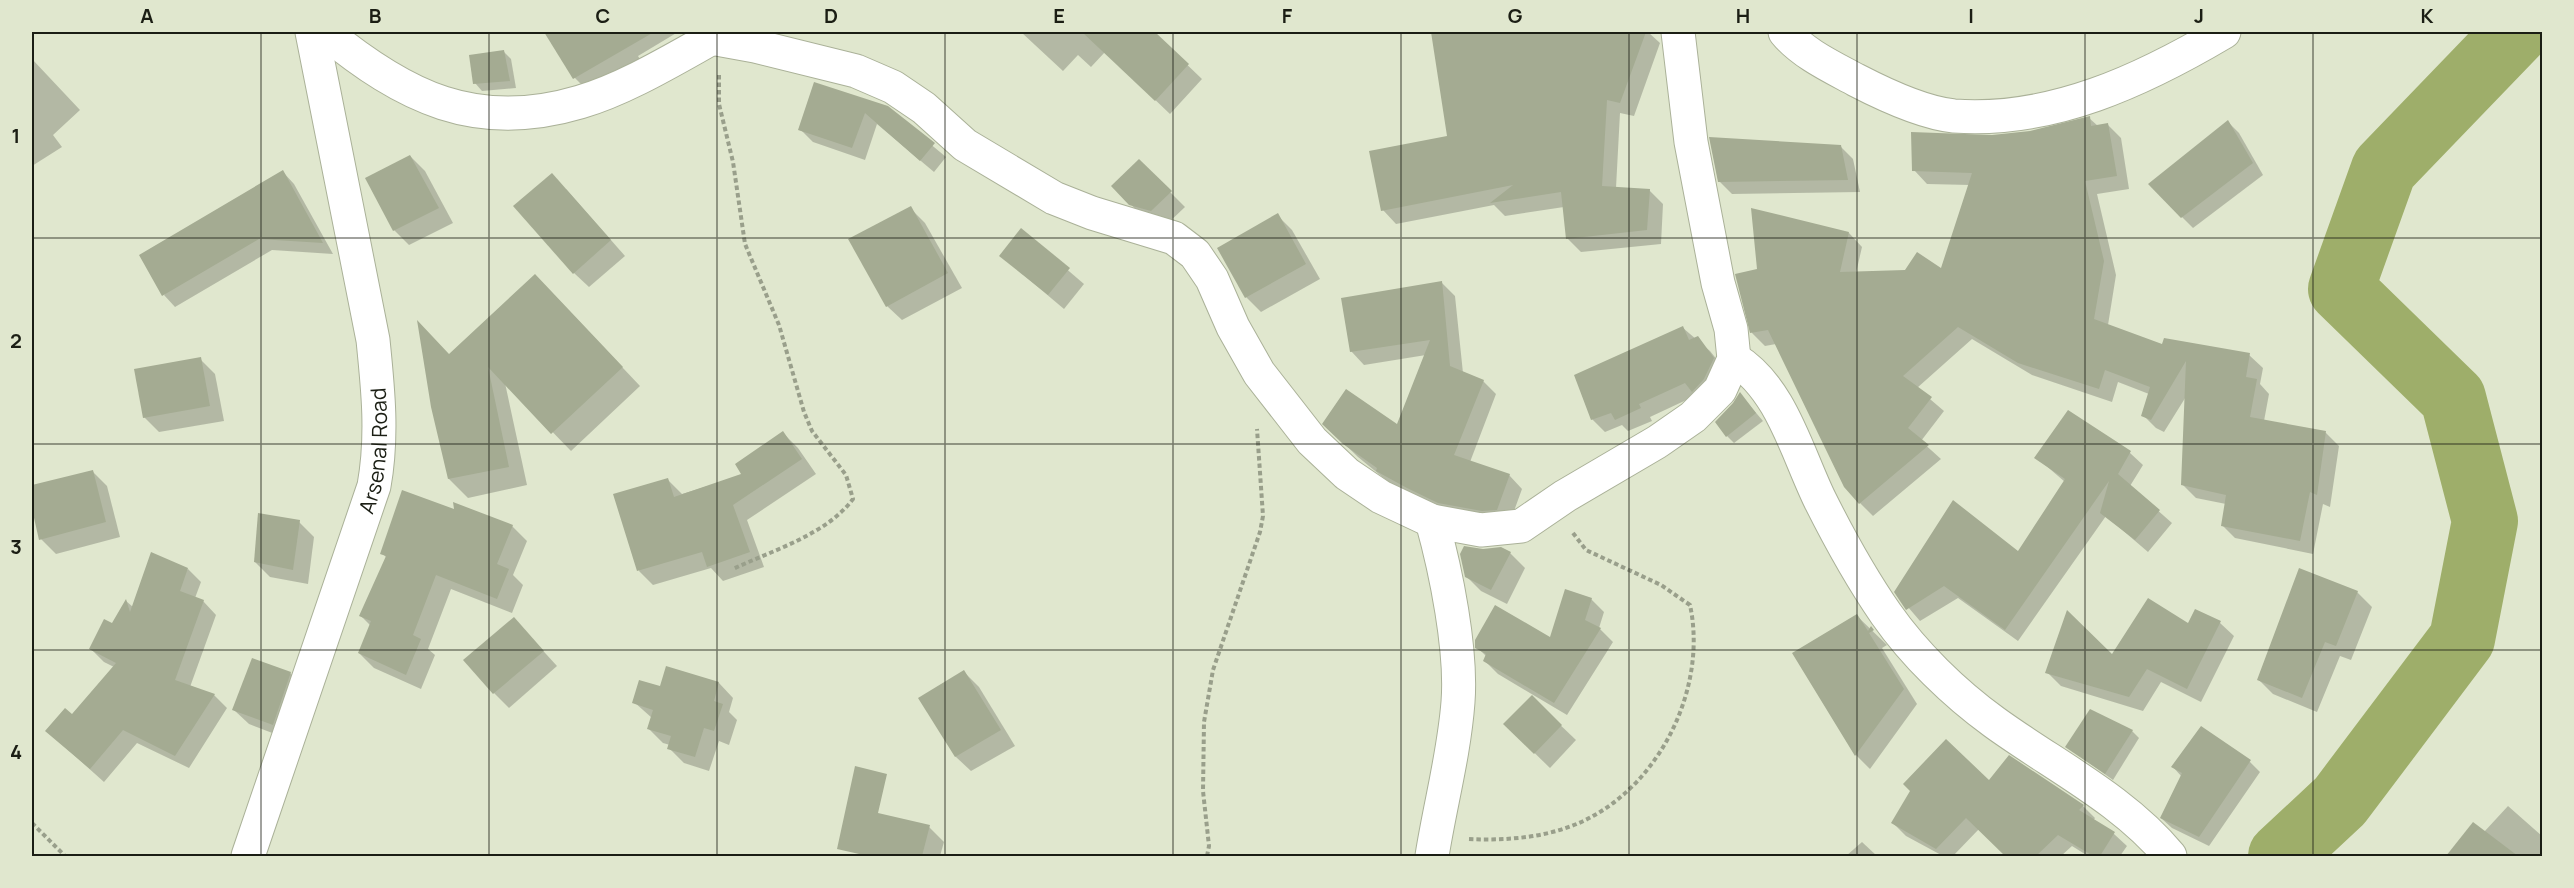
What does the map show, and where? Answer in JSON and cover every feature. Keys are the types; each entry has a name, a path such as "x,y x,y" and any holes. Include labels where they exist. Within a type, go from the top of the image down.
{"street":[{"name":"Arsenal Road","path":"248,856 374,486 379,458 379,397 373,340 312,32"},
{"path":"325,32 364,64 394,81 433,101 473,112 542,112 582,102 721,37 856,71 893,87 924,108 965,145 1054,198 1092,213 1174,238 1195,254 1212,279 1233,327 1259,373 1312,441 1347,474 1381,497 1432,520 1481,530 1521,526 1565,496 1657,442 1694,417 1720,390 1734,359 1731,328 1718,283 1691,142 1678,32"},
{"path":"1785,32 1791,40 1826,64 1873,89 1953,116 2003,115 2072,104 2130,82 2224,32"},
{"path":"1734,359 1761,383 1783,419 1820,500 1853,560 1887,615 1927,663 1963,698 1995,723 2044,754 2151,833 2170,856"},
{"path":"1432,520 1451,612 1458,663 1458,700 1450,762 1434,847"}],"path":[{"path":"721,37 719,104 733,162 746,244 779,324 804,412 812,431 846,475 853,499 840,515 824,526 733,568"},
{"path":"1207,856 1209,846 1203,791 1204,722 1214,670 1254,551 1263,516 1259,490 1257,423 1259,373"},
{"path":"1434,847 1509,841 1567,828 1594,816 1633,787 1668,740 1679,714 1691,670 1695,631 1690,605 1661,585 1586,550 1568,526 1565,496"},
{"path":"32,823 65,856"}],"building":[{"path":"544,32 654,32 573,79"},
{"path":"1082,32 1155,32 1189,64 1155,101"},
{"path":"1431,32 1646,32 1620,103 1607,100 1602,186 1650,189 1647,230 1566,239 1561,192 1490,203 1513,185 1381,211 1369,151 1447,136"},
{"path":"504,50 510,81 473,84 469,55"},
{"path":"814,82 888,106 935,143 920,161 865,113 852,148 798,130"},
{"path":"2090,116 2091,126 2108,123 2117,176 2085,181 2104,261 2094,319 2162,344 2164,338 2250,353 2246,377 2257,379 2250,417 2326,431 2317,495 2310,492 2300,541 2221,526 2226,495 2181,485 2186,361 2151,420 2141,416 2150,387 2105,370 2099,389 2018,363 1958,327 1903,376 1932,397 1908,428 1929,445 1859,504 1844,487 1768,330 1750,333 1735,274 1757,269 1751,208 1849,232 1840,272 1905,270 1917,252 1941,268 1972,173 1912,171 1911,132 1992,135 2030,131"},
{"path":"2228,120 2253,163 2181,218 2148,184"},
{"path":"1709,137 1841,145 1848,180 1718,182"},
{"path":"410,155 439,208 393,231 365,178"},
{"path":"1139,159 1172,191 1151,211 1129,205 1111,186"},
{"path":"283,170 323,243 259,239 162,296 139,255"},
{"path":"552,173 611,240 573,274 513,206"},
{"path":"911,206 948,273 886,307 848,239"},
{"path":"1278,213 1306,264 1245,298 1217,248"},
{"path":"1021,228 1070,268 1048,295 999,256"},
{"path":"535,274 623,367 551,434 488,367 509,467 448,479 431,407 417,320 449,354"},
{"path":"1442,281 1450,366 1484,380 1454,455 1510,474 1497,510 1482,511 1438,503 1407,488 1376,471 1377,468 1343,444 1322,424 1346,389 1397,424 1430,340 1350,352 1341,298"},
{"path":"1683,326 1689,340 1698,336 1714,358 1704,379 1692,392 1685,383 1639,404 1641,408 1615,420 1611,413 1591,420 1574,375"},
{"path":"201,357 210,406 143,418 134,369"},
{"path":"1740,392 1756,413 1726,437 1715,422"},
{"path":"2068,410 2131,451 2118,474 2160,510 2135,540 2100,513 2109,481 2005,630 1944,586 1906,610 1894,592 1953,500 2018,551 2065,479 2034,458"},
{"path":"783,431 802,459 733,505 750,552 707,567 702,552 637,571 613,494 668,478 674,497 741,474 735,464"},
{"path":"93,470 106,522 39,540 32,509 32,485"},
{"path":"402,490 454,509 453,502 513,525 497,564 509,569 497,599 436,575 413,635 421,639 406,675 358,653 371,621 359,616 386,556 380,554"},
{"path":"258,513 300,520 293,570 254,562"},
{"path":"1464,546 1483,549 1501,547 1511,552 1491,590 1465,577 1460,554"},
{"path":"151,552 188,568 180,591 204,600 175,680 215,694 175,756 123,730 90,769 45,731 65,708 72,714 116,663 89,649 104,619 112,623 126,599 130,612"},
{"path":"2299,568 2358,591 2336,646 2325,642 2302,698 2257,680"},
{"path":"1565,589 1592,598 1585,620 1601,628 1554,703 1483,661 1486,654 1475,648 1475,640 1495,605 1550,637"},
{"path":"2148,598 2188,623 2195,609 2221,621 2187,689 2147,669 2129,697 2045,673 2067,610 2112,654"},
{"path":"1857,614 1868,631 1871,626 1874,630 1869,633 1904,689 1855,756 1792,653"},
{"path":"514,617 544,651 493,694 463,660"},
{"path":"252,658 291,672 273,725 232,710"},
{"path":"666,666 719,682 714,701 723,704 714,731 704,728 695,757 667,749 671,736 647,729 653,710 632,703 639,680 660,686"},
{"path":"964,670 1001,730 955,757 918,698"},
{"path":"1532,695 1562,725 1534,754 1503,724"},
{"path":"2090,709 2133,730 2105,774 2065,747"},
{"path":"2201,726 2251,760 2199,837 2160,818 2182,773 2171,767"},
{"path":"1946,739 1989,780 2009,755 2084,805 2079,810 2115,832 2100,856 2093,856 2058,835 2036,856 2005,856 1966,818 1936,849 1891,823 1910,791 1903,784"},
{"path":"855,766 887,774 878,813 930,825 922,856 868,856 837,849"},
{"path":"2473,822 2518,856 2446,856"}],"waterway":[{"path":"2281,856 2340,801 2462,639 2485,521 2453,398 2341,289 2384,169 2516,32"}]}
